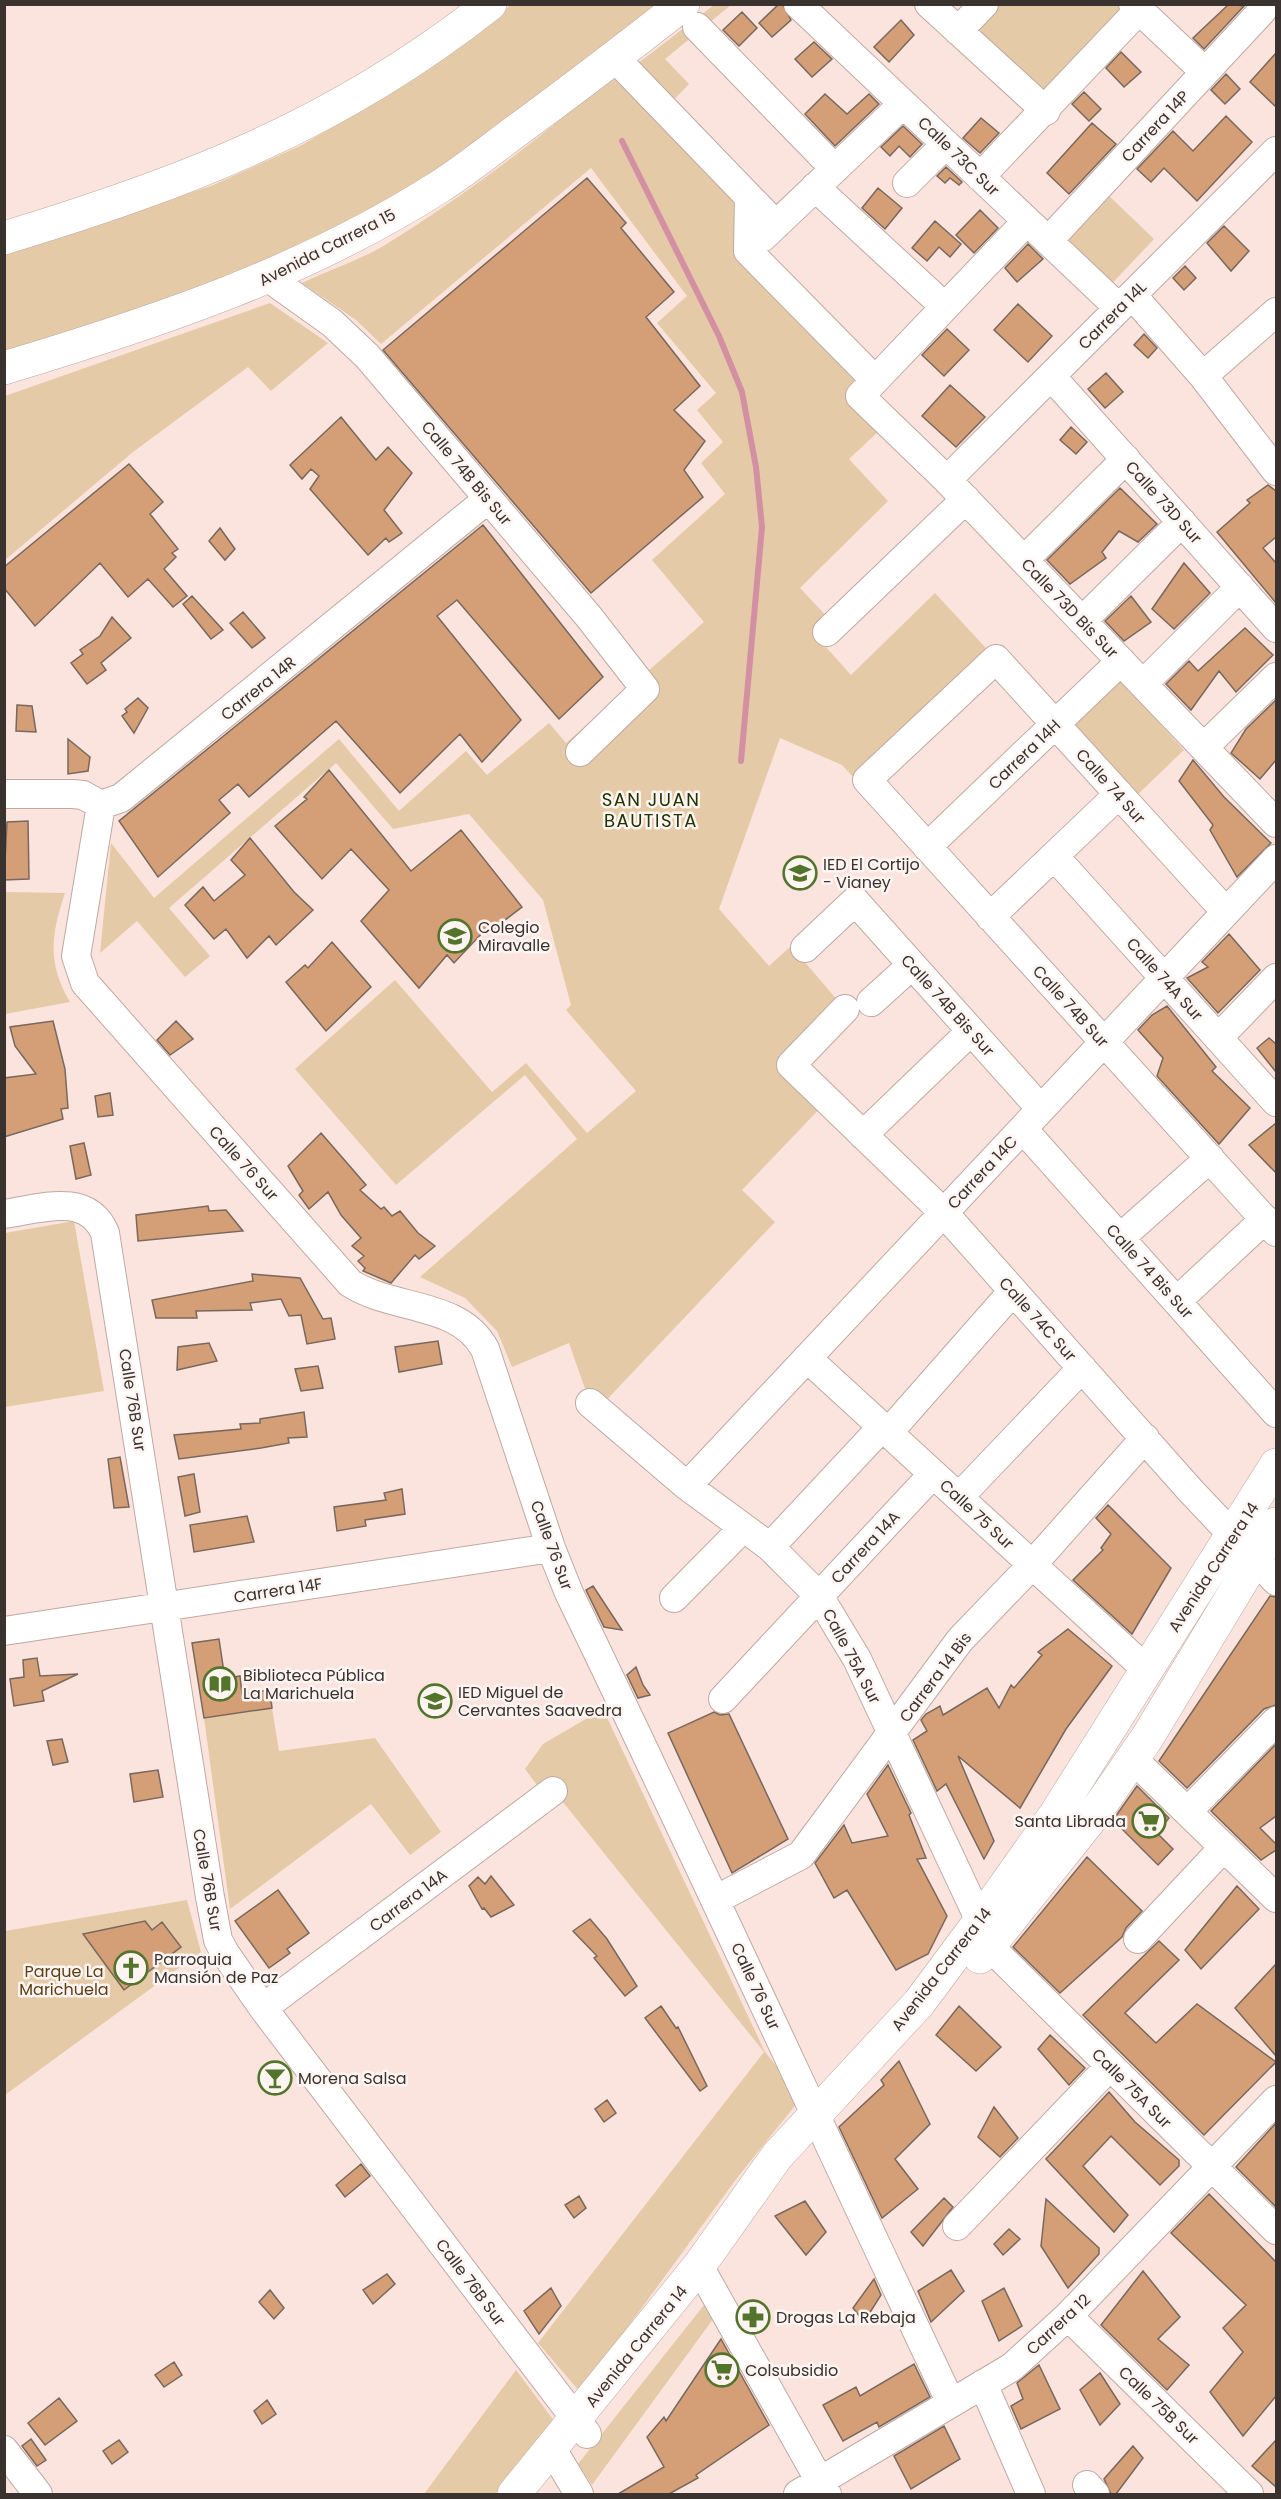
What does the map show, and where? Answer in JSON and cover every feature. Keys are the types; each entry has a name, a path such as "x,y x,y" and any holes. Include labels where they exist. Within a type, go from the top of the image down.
{"main road":[{"path":"4,238 149,192 256,148 322,116 380,83 435,47 490,4"},
{"name":"Avenida Carrera 15","path":"4,368 129,331 269,278 440,187 614,57 690,16"},
{"name":"Avenida Carrera 14","path":"984,1934 1055,1815 1276,1465"},
{"name":"Avenida Carrera 14","path":"514,2494 557,2457 703,2273 772,2164 818,2123 919,2003 1093,1816 1266,1570 1276,1524"},
{"name":"Avenida Carrera 14","path":"537,2494 557,2457"}],"street":[{"name":"Calle 73C Sur","path":"798,4 1048,241 1125,302 1203,376 1276,471"},
{"path":"929,4 1046,111"},
{"path":"958,31 984,4"},
{"path":"980,177 1046,111 1136,7 1205,72"},
{"name":"Carrera 14P","path":"1048,241 1205,72 1265,13"},
{"path":"690,16 825,178 945,307"},
{"path":"614,57 776,225"},
{"path":"748,251 903,104"},
{"path":"907,183 946,144"},
{"name":"Carrera 14L","path":"827,632 957,490 1051,376 1276,151"},
{"path":"748,251 749,197"},
{"path":"868,388 1027,221"},
{"name":"Calle 73D Bis Sur","path":"748,251 957,490 1276,823"},
{"name":"Calle 74B Bis Sur","path":"269,278 332,323 367,356 589,617 645,689 580,752"},
{"path":"1203,376 1276,312"},
{"name":"Calle 73D Sur","path":"1051,376 1276,628"},
{"path":"1024,560 1126,459"},
{"name":"Carrera 14R","path":"101,805 111,803 132,791 488,499"},
{"path":"1082,621 1182,522"},
{"path":"1143,684 1240,587"},
{"name":"Calle 74 Sur","path":"867,780 996,659 1226,912"},
{"name":"Carrera 14H","path":"927,847 1121,661"},
{"path":"1204,747 1276,677"},
{"name":"Calle 74B Sur","path":"867,780 1271,1226"},
{"path":"4,794 83,795 101,805"},
{"path":"990,916 1119,794"},
{"name":"Calle 76 Sur","path":"101,805 76,956 85,983 350,1283 373,1295 448,1316 472,1330 485,1349 551,1548 569,1593 717,1899 818,2123 950,2401"},
{"name":"Calle 74A Sur","path":"1054,856 1276,1101"},
{"name":"Carrera 14C","path":"687,1486 1276,859"},
{"name":"Calle 74B Bis Sur","path":"805,948 855,901 971,1031 1032,1119"},
{"name":"Calle 74C Sur","path":"912,965 858,1006 791,1065 944,1213 1266,1570"},
{"path":"1218,1038 1276,978"},
{"path":"863,1135 971,1031"},
{"name":"Calle 74 Bis Sur","path":"1032,1119 1120,1238 1276,1413"},
{"path":"1120,1238 1210,1158"},
{"name":"Calle 76B Sur","path":"4,1214 66,1205 80,1207 93,1215 102,1226 107,1240 217,1933 225,1953 263,2008 582,2427"},
{"path":"1177,1301 1271,1226"},
{"path":"770,1547 885,1430 1013,1291"},
{"name":"Calle 75 Sur","path":"807,1358 1147,1670"},
{"path":"959,1497 1082,1368"},
{"name":"Calle 75A Sur","path":"591,1403 687,1486 770,1547 819,1596 857,1659 984,1934 1110,2066 1276,2230"},
{"name":"Carrera 14 Bis","path":"717,1899 801,1855 960,1640 1032,1565 1145,1438"},
{"name":"Carrera 14A","path":"723,1699 933,1474"},
{"path":"674,1598 743,1528"},
{"name":"Carrera 14F","path":"4,1631 551,1548"},
{"path":"1188,1811 1276,1720"},
{"path":"1133,1759 1276,1898"},
{"name":"Carrera 14A","path":"263,2008 554,1791"},
{"path":"1138,1939 1224,1847"},
{"path":"957,2226 1110,2066"},
{"name":"Carrera 12","path":"815,2490 950,2401 1012,2367 1068,2316 1276,2100"},
{"path":"703,2273 815,2490"},
{"name":"Calle 75B Sur","path":"1068,2316 1243,2492"},
{"path":"983,2384 1031,2494"},
{"path":"4,2451 38,2494"},
{"path":"557,2457 579,2494"}],"green space":[{"path":"1123,4 1128,9 1044,100 969,31 993,5"},
{"path":"511,5 660,5 476,146 369,214 150,311 5,352 5,252 211,186 302,145 384,96 460,45"},
{"path":"714,5 731,5 665,59 689,84 671,103 637,64"},
{"path":"615,74 677,143 744,207 747,257 866,377 881,429 849,459 888,501 800,588 831,621 816,636 851,675 935,593 996,659 861,786 842,765 780,738 719,909 769,966 791,946 845,1009 791,1065 827,1101 742,1190 775,1222 598,1409 590,1403 569,1343 512,1367 497,1331 465,1298 420,1277 577,1139 525,1075 396,1185 295,1069 395,980 492,1092 526,1063 587,1133 636,1091 566,1010 571,1005 543,900 469,814 393,829 336,763 169,908 210,956 185,977 137,921 100,953 111,843 154,898 339,739 399,811 466,751 487,775 549,723 566,743 704,622 652,560 725,494 701,463 723,442 697,410 716,393 657,323 687,296 591,168 381,344 356,320 302,283 385,245 445,206 560,120"},
{"path":"1104,191 1154,239 1105,291 1055,242"},
{"path":"270,303 328,343 271,391 248,367 133,452 5,560 5,396"},
{"path":"1118,678 1184,750 1133,799 1066,725"},
{"path":"5,892 65,893 54,936 54,949 58,974 70,1002 5,1014"},
{"path":"74,1221 104,1391 5,1407 5,1233"},
{"path":"272,1708 279,1751 375,1738 441,1832 410,1855 371,1804 230,1909 204,1718"},
{"path":"603,1709 765,2052 802,2097 737,2178 580,2392 538,2343 764,2052 554,1791 546,1797 525,1769 543,1744"},
{"name":"Parque La Marichuela","path":"187,1900 201,1952 5,2095 5,1931"},
{"path":"708,2300 716,2315 592,2485 578,2464"},
{"path":"516,2370 558,2426 500,2494 424,2494"}],"building":[{"path":"779,4 782,4 791,20 772,37 759,23"},
{"path":"1229,4 1244,6 1204,49 1193,38"},
{"path":"742,12 757,28 739,46 723,30"},
{"path":"901,20 914,35 889,62 874,47"},
{"path":"814,42 832,59 812,77 795,59"},
{"path":"1121,52 1141,72 1124,87 1106,68"},
{"path":"1276,53 1276,107 1250,82"},
{"path":"1226,74 1240,89 1225,104 1211,90"},
{"path":"1084,92 1101,109 1089,121 1072,104"},
{"path":"825,94 847,114 869,94 879,104 835,146 805,114"},
{"path":"1226,116 1252,142 1197,201 1164,168 1151,182 1137,169 1173,131 1193,151"},
{"path":"981,118 999,133 980,153 963,138"},
{"path":"1092,123 1116,144 1069,194 1047,173"},
{"path":"903,126 922,144 910,157 899,146 890,156 881,147"},
{"path":"946,167 962,182 959,185 950,178 945,183 937,176"},
{"path":"587,178 626,223 621,228 674,292 646,317 700,386 674,410 705,441 684,470 703,497 591,593 383,350"},
{"path":"878,188 902,208 885,229 862,208"},
{"path":"980,210 998,228 974,253 956,235"},
{"path":"935,221 961,244 950,257 939,247 927,261 912,248"},
{"path":"1224,226 1249,251 1231,271 1207,243"},
{"path":"1028,244 1043,259 1017,282 1005,268"},
{"path":"1185,266 1196,278 1184,290 1173,278"},
{"path":"1018,304 1052,336 1028,362 994,330"},
{"path":"947,329 969,350 944,376 922,355"},
{"path":"1144,334 1157,348 1148,358 1134,345"},
{"path":"1106,373 1123,392 1105,408 1088,389"},
{"path":"950,385 985,417 956,447 922,416"},
{"path":"341,417 376,460 388,447 412,473 384,510 402,533 389,542 386,538 368,555 310,489 319,476 311,469 302,479 290,465"},
{"path":"1071,427 1087,442 1076,454 1060,440"},
{"path":"129,464 163,502 150,514 178,549 172,553 176,557 164,569 187,596 173,607 148,579 128,597 100,563 35,626 4,588 4,567"},
{"path":"1268,485 1276,491 1276,537 1263,548 1276,563 1276,603 1217,532 1250,503 1247,500"},
{"path":"1120,488 1157,524 1138,542 1119,531 1102,552 1106,558 1070,584 1047,560"},
{"path":"483,525 603,677 559,719 457,600 437,616 521,720 482,762 460,734 400,793 336,721 249,797 238,784 219,800 230,813 158,877 119,821"},
{"path":"220,528 235,549 225,560 209,541"},
{"path":"1184,563 1210,593 1174,629 1152,609"},
{"path":"192,596 223,630 211,639 183,604"},
{"path":"1131,596 1151,622 1124,641 1105,621"},
{"path":"243,612 265,638 252,648 230,623"},
{"path":"112,617 131,638 101,663 106,670 87,684 71,663 83,654 80,650 100,636"},
{"path":"1245,628 1273,655 1236,692 1219,671 1191,710 1166,684 1189,661 1198,671"},
{"path":"138,698 148,708 134,733 122,716 127,712 125,709"},
{"path":"1276,700 1276,760 1260,779 1231,753 1246,729"},
{"path":"17,705 32,706 36,732 16,731"},
{"path":"68,739 90,757 88,771 68,774"},
{"path":"1193,760 1224,797 1271,843 1237,877 1210,830 1213,825 1179,781"},
{"path":"329,770 411,871 461,830 522,907 487,934 484,931 454,963 447,955 419,988 361,921 389,890 351,849 322,879 275,826 307,799 304,797"},
{"path":"28,821 29,879 4,880 7,822"},
{"path":"250,838 294,892 313,910 276,945 269,936 247,958 226,929 214,939 185,905 203,887 214,901 245,875 231,860"},
{"path":"1229,934 1260,970 1218,1013 1187,978 1208,967 1202,962"},
{"path":"332,942 371,987 326,1031 286,982 305,965 308,968"},
{"path":"1167,1006 1216,1067 1212,1071 1250,1108 1219,1144 1157,1076 1163,1058 1138,1030 1152,1015"},
{"path":"53,1021 65,1069 68,1108 61,1109 63,1119 4,1137 4,1078 36,1074 15,1046 10,1027"},
{"path":"176,1021 193,1039 170,1055 157,1040"},
{"path":"1269,1038 1276,1044 1276,1072 1257,1048"},
{"path":"110,1093 113,1115 98,1117 95,1096"},
{"path":"1276,1123 1276,1173 1249,1145"},
{"path":"321,1133 366,1185 360,1190 381,1209 384,1207 392,1216 400,1211 418,1233 435,1246 419,1259 415,1255 391,1283 363,1271 365,1268 358,1261 364,1256 352,1246 361,1238 341,1215 328,1192 309,1209 299,1195 303,1191 288,1166"},
{"path":"84,1143 91,1175 76,1179 70,1146"},
{"path":"208,1206 209,1211 226,1210 243,1231 138,1241 136,1215"},
{"path":"252,1274 300,1278 323,1319 331,1318 335,1339 307,1344 301,1315 289,1316 281,1299 250,1303 252,1310 196,1311 197,1318 156,1318 152,1300 253,1281"},
{"path":"438,1341 442,1364 399,1372 395,1347"},
{"path":"209,1343 217,1361 177,1370 178,1347"},
{"path":"318,1366 323,1388 301,1391 295,1369"},
{"path":"304,1412 307,1437 288,1438 289,1443 261,1448 179,1459 174,1435 241,1429 240,1424 260,1423 260,1419"},
{"path":"120,1457 129,1507 114,1508 108,1459"},
{"path":"194,1474 200,1512 185,1516 178,1477"},
{"path":"402,1489 405,1514 365,1520 366,1526 337,1531 334,1507 386,1500 384,1493"},
{"path":"1108,1505 1171,1568 1132,1634 1073,1580 1103,1550 1101,1548 1111,1534 1096,1518"},
{"path":"247,1516 254,1542 194,1552 190,1525"},
{"path":"593,1586 622,1630 604,1627 586,1590"},
{"path":"1270,1596 1276,1597 1276,1705 1264,1709 1187,1788 1159,1761"},
{"path":"1068,1629 1112,1666 1066,1729 1020,1808 958,1756 994,1841 984,1859 946,1784 937,1791 913,1740 927,1731 921,1720 926,1714 940,1706 943,1715 987,1688 999,1708 1011,1685 1014,1688 1042,1655 1038,1652"},
{"name":"Biblioteca Pública La Marichuela","path":"219,1639 225,1679 240,1676 242,1694 270,1690 272,1708 204,1718 192,1643"},
{"path":"37,1658 40,1676 78,1674 42,1691 44,1701 14,1706 10,1679 24,1677 23,1660"},
{"path":"636,1667 650,1695 638,1698 627,1675"},
{"path":"714,1712 720,1715 729,1714 788,1839 732,1873 668,1733"},
{"path":"62,1739 68,1762 53,1765 47,1741"},
{"path":"1276,1744 1276,1816 1260,1828 1276,1844 1276,1850 1261,1860 1211,1811"},
{"path":"888,1765 911,1813 909,1815 926,1858 917,1859 947,1916 928,1954 896,1970 847,1890 834,1898 815,1863 844,1825 852,1843 888,1836 867,1794"},
{"path":"158,1770 163,1797 134,1802 130,1774"},
{"name":"Santa Librada","path":"1137,1786 1169,1818 1157,1833 1173,1849 1158,1865 1113,1820"},
{"path":"1087,1857 1142,1911 1126,1928 1122,1937 1060,1993 1013,1947"},
{"path":"491,1876 514,1905 491,1917 484,1908 482,1909 469,1886 478,1877 485,1884"},
{"path":"1237,1886 1259,1909 1201,1969 1185,1950"},
{"path":"278,1890 309,1933 287,1949 290,1953 269,1968 235,1921"},
{"path":"590,1919 607,1939 637,1986 625,1996 594,1958 597,1956 573,1931"},
{"name":"Parroquia Mansión de Paz","path":"145,1921 152,1930 162,1922 181,1947 124,1990 83,1934"},
{"path":"1159,1941 1179,1960 1125,2013 1156,2043 1197,2004 1276,2062 1204,2135 1083,2015"},
{"path":"1276,1964 1276,2056 1235,2008"},
{"path":"661,2006 676,2028 678,2027 707,2086 700,2091 645,2018"},
{"path":"959,2006 1001,2047 976,2071 936,2035"},
{"path":"1050,2035 1085,2068 1069,2085 1038,2049"},
{"path":"899,2061 930,2124 895,2159 918,2189 882,2218 839,2127 884,2085 881,2080"},
{"path":"1109,2092 1135,2122 1179,2160 1179,2166 1160,2185 1111,2136 1083,2166 1128,2215 1114,2232 1046,2159"},
{"path":"607,2100 616,2113 604,2122 595,2109"},
{"path":"994,2107 1018,2138 1000,2157 978,2137"},
{"path":"1276,2123 1276,2207 1236,2167"},
{"path":"361,2164 370,2176 345,2197 336,2185"},
{"path":"1209,2194 1276,2262 1276,2396 1243,2436 1210,2392 1243,2352 1223,2328 1246,2305 1171,2233"},
{"path":"579,2196 586,2208 574,2218 565,2205"},
{"path":"944,2198 953,2207 923,2246 911,2232"},
{"path":"1046,2199 1099,2248 1099,2254 1068,2288 1041,2246"},
{"path":"805,2201 826,2232 806,2255 775,2216"},
{"path":"1009,2229 1020,2239 1003,2255 994,2244"},
{"path":"951,2270 964,2291 931,2322 918,2291"},
{"path":"1143,2271 1180,2317 1158,2339 1189,2365 1167,2390 1101,2325"},
{"path":"387,2274 395,2284 373,2304 363,2290"},
{"path":"874,2279 881,2295 864,2322 853,2308"},
{"path":"551,2288 561,2306 539,2334 524,2311"},
{"path":"1004,2288 1022,2326 999,2341 982,2301"},
{"path":"270,2290 284,2308 274,2319 259,2302"},
{"name":"Colsubsidio","path":"721,2339 769,2425 696,2475 698,2478 669,2494 618,2494 664,2467 647,2437 664,2417 666,2421"},
{"path":"174,2362 182,2375 164,2387 155,2375"},
{"path":"914,2364 930,2397 879,2427 877,2422 843,2441 823,2405 856,2387 860,2396"},
{"path":"1039,2365 1060,2409 1021,2429 1011,2406 1023,2399 1017,2383"},
{"path":"1100,2373 1120,2404 1100,2425 1080,2390"},
{"path":"59,2398 77,2421 45,2445 28,2423"},
{"path":"267,2400 276,2414 262,2424 254,2411"},
{"path":"944,2426 960,2459 911,2489 894,2456"},
{"path":"31,2439 46,2460 37,2466 22,2446"},
{"path":"119,2440 128,2452 112,2464 103,2451"},
{"path":"1276,2440 1276,2487 1252,2466"},
{"path":"1133,2446 1143,2458 1116,2494 1111,2494 1104,2479"}],"waterway":[{"path":"622,141 719,336 742,392 756,467 762,527 741,761"}],"place":[{"name":"IED El Cortijo - Vianey","path":"800,873"},
{"name":"Colegio Miravalle","path":"455,936"},
{"name":"Biblioteca Pública La Marichuela","path":"220,1684"},
{"name":"IED Miguel de Cervantes Saavedra","path":"435,1701"},
{"name":"Santa Librada","path":"1149,1821"},
{"name":"Parroquia Mansión de Paz","path":"131,1968"},
{"name":"Morena Salsa","path":"275,2078"},
{"name":"Drogas La Rebaja","path":"753,2317"},
{"name":"Colsubsidio","path":"722,2370"}],"district":[{"name":"SAN JUAN BAUTISTA","path":"651,810"}]}
